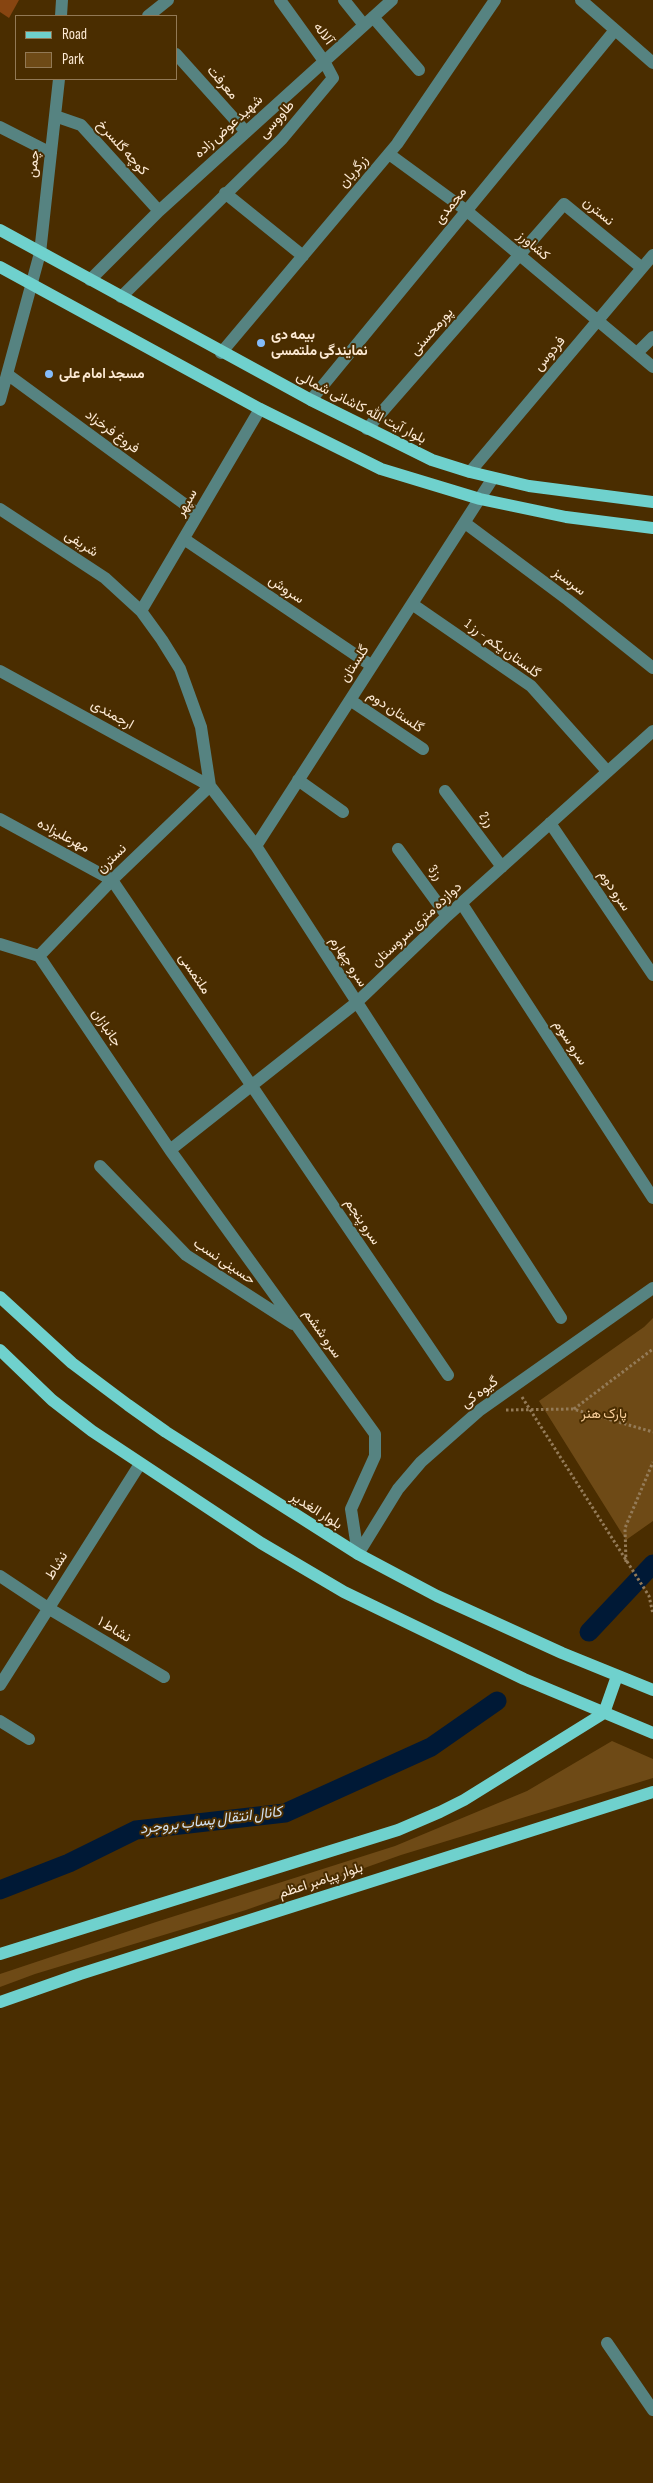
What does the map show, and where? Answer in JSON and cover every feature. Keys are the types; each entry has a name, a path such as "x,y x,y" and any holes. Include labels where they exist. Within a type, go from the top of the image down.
{"main road":[{"name":"بلوار آیت الله کاشانی شمالی","path":"0,230 221,353 367,429 432,460 493,478 572,493 653,502"},
{"path":"0,267 260,410 381,468 480,499 566,517 653,528"},
{"name":"بلوار الغدیر","path":"0,1297 72,1363 128,1406 358,1554 437,1596 617,1676 653,1690"},
{"path":"0,1350 52,1400 140,1464 261,1543 344,1592 463,1651 653,1733"},
{"path":"604,1713 617,1676"},
{"name":"بلوار پیامبر اعظم","path":"0,1954 398,1830 464,1800 604,1713"},
{"name":"بلوار پیامبر اعظم","path":"0,2002 80,1974 653,1792"}],"street":[{"path":"61,15 62,0"},
{"path":"149,15 168,0"},
{"name":"آلاله","path":"280,0 324,61"},
{"path":"344,0 419,70"},
{"name":"شهید عوض زاده","path":"90,280 159,211 392,0"},
{"name":"زرگریان","path":"221,353 389,154 495,0"},
{"path":"581,0 653,62"},
{"name":"محمدی","path":"311,400 615,30"},
{"name":"معرفت","path":"178,56 246,132"},
{"name":"طاووسی","path":"121,297 282,139 333,78 324,61"},
{"name":"چمن","path":"0,400 7,374 6,358 32,284 40,253 58,83"},
{"name":"کوچه گلسرخ","path":"55,116 81,125 159,211"},
{"path":"0,127 51,153"},
{"name":"کشاورز","path":"389,154 467,211 653,367"},
{"path":"225,193 303,256"},
{"name":"نسترن","path":"519,254 564,204 642,268"},
{"name":"پورمحسنی","path":"367,429 519,254"},
{"name":"فردوس","path":"470,472 653,255"},
{"path":"637,353 653,336"},
{"name":"فروغ فرخزاد","path":"7,374 198,514"},
{"name":"سپهر","path":"141,612 260,410"},
{"name":"گلستان","path":"256,846 493,478"},
{"name":"شریفی","path":"0,509 105,578 141,612"},
{"name":"سرسبز","path":"465,524 568,600 653,668"},
{"name":"سروش","path":"184,539 372,666"},
{"name":"گلستان یکم - رز 1","path":"412,604 531,686 607,771"},
{"name":"سرو چهارم","path":"141,612 180,669 202,727 210,786 256,846 560,1318"},
{"name":"ارجمندی","path":"0,671 210,786"},
{"name":"گلستان دوم","path":"350,700 423,749"},
{"name":"دوازده متری سروستان","path":"170,1150 356,1002 447,916 653,731"},
{"path":"298,780 344,812"},
{"name":"نسترن","path":"39,956 112,880 210,786"},
{"name":"رز2","path":"445,791 502,867"},
{"name":"مهرعلیزاده","path":"0,819 112,880"},
{"name":"سرو دوم","path":"550,823 653,975"},
{"name":"رز3","path":"398,849 447,916"},
{"name":"ملتمسی","path":"112,880 251,1085"},
{"name":"سرو سوم","path":"462,904 653,1198"},
{"path":"0,944 39,956"},
{"name":"جانبازان","path":"39,956 170,1150"},
{"name":"سرو پنجم","path":"251,1085 448,1375"},
{"name":"سرو ششم","path":"170,1150 375,1434 375,1456 351,1509 358,1554"},
{"name":"حسینی نسب","path":"100,1166 186,1255 300,1328"},
{"name":"گیوه کی","path":"358,1554 398,1489 421,1462 480,1410 653,1288"},
{"name":"نشاط","path":"0,1685 140,1464"},
{"name":"نشاط ۱","path":"0,1576 48,1608 164,1677"},
{"path":"0,1720 29,1739"},
{"path":"607,2343 653,2410"}],"path":[{"path":"574,1409 653,1349"},
{"path":"515,1386 648,1596 653,1614"},
{"path":"480,1410 574,1409 653,1432"},
{"path":"626,1563 625,1528 653,1462"}],"green space":[{"name":"پارک هنر","path":"653,1318 653,1521 626,1540 539,1401 644,1327"},
{"path":"612,1741 653,1759 653,1778 401,1855 246,1910 35,1974 0,1987 0,1974 395,1846 527,1791"}],"building":[{"path":"0,0 19,0 9,18 0,12"}],"waterway":[{"name":"کانال انتقال پساب بروجرد","path":"589,1632 653,1564"},
{"name":"کانال انتقال پساب بروجرد","path":"0,1890 69,1863 136,1830 285,1813 431,1747 497,1701"}],"place":[{"name":"بیمه دی نمایندگی ملتمسی","path":"261,343"},
{"name":"مسجد امام علی","path":"49,374"}]}
